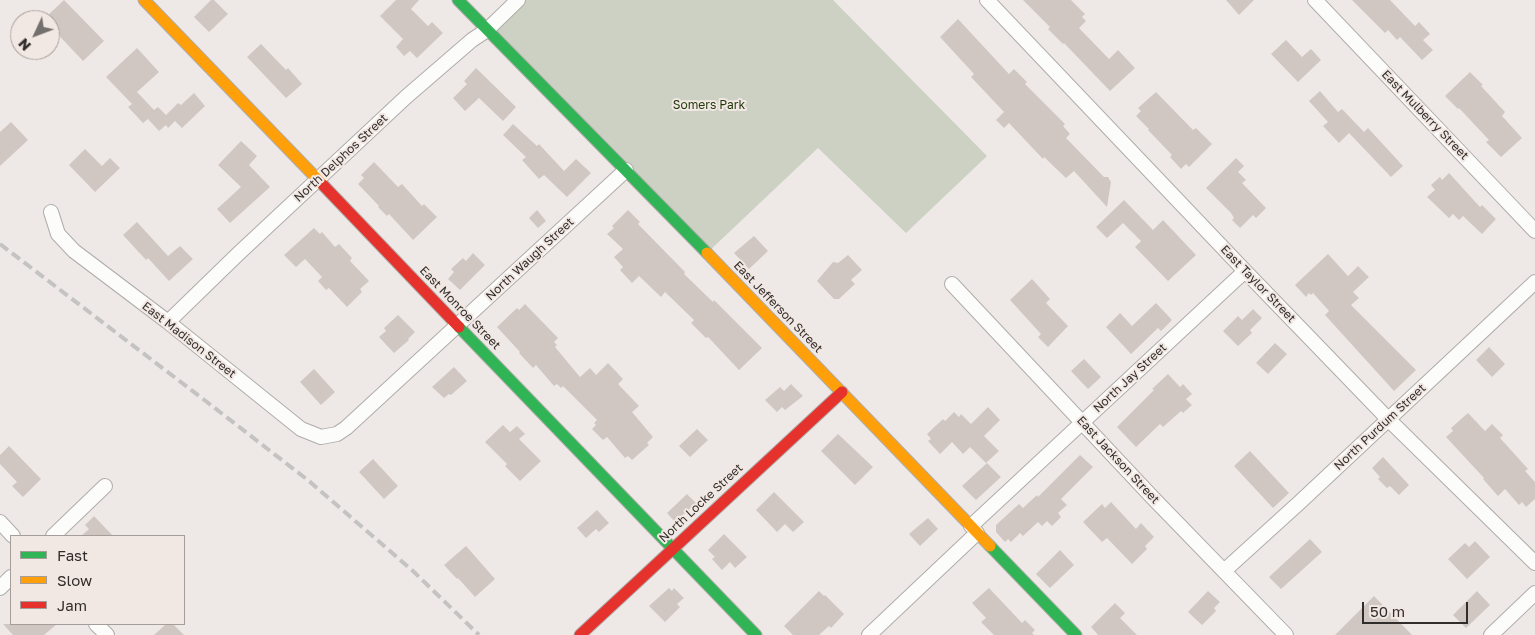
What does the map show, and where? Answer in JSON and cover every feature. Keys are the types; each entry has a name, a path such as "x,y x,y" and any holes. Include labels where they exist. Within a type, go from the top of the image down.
{"street":[{"name":"East Monroe Street","path":"144,0 756,635"},
{"name":"East Jefferson Street","path":"458,0 626,170 1076,635"},
{"name":"North Delphos Street","path":"168,322 406,97 472,40 487,30 518,0"},
{"name":"East Taylor Street","path":"987,0 1388,418 1535,563"},
{"name":"East Mulberry Street","path":"1315,0 1535,231"},
{"name":"North Waugh Street","path":"346,428 626,170"},
{"name":"East Madison Street","path":"51,212 58,234 74,251 168,322 301,429 321,437 337,434 346,428"},
{"name":"North Jay Street","path":"869,635 1082,422 1245,271"},
{"name":"North Purdum Street","path":"1224,571 1535,282"},
{"name":"East Jackson Street","path":"952,284 1286,635"},
{"name":"North Locke Street","path":"580,635 842,392"},
{"path":"54,535 105,486"},
{"path":"0,522 12,535"},
{"path":"0,588 10,578"},
{"path":"1491,635 1535,593"},
{"path":"97,625 107,635"}],"green space":[{"name":"Somers Park","path":"518,0 833,0 987,156 906,233 818,148 707,253 487,30"}],"building":[{"path":"64,0 104,41 83,61 60,37 60,10 53,10"},
{"path":"211,0 214,0 228,14 209,32 194,17"},
{"path":"396,0 419,0 411,9 428,26 432,22 443,33 417,58 410,51 404,56 396,47 403,39 380,16"},
{"path":"1023,0 1071,0 1085,14 1082,17 1086,21 1079,28 1109,59 1118,50 1135,68 1110,91 1048,29 1050,27"},
{"path":"1226,0 1254,0 1239,15"},
{"path":"1352,0 1390,0 1415,26 1419,22 1430,34 1423,40 1433,50 1422,60 1400,37 1397,40 1388,30 1385,33"},
{"path":"958,19 1009,74 1014,69 1027,82 1025,84 1065,124 1063,126 1070,134 1066,138 1104,177 1108,177 1111,182 1107,207 1074,171 1066,178 1044,157 1043,159 1009,123 1004,128 996,120 1004,112 971,77 974,74 940,37"},
{"path":"1286,40 1302,57 1311,49 1321,60 1298,82 1271,54"},
{"path":"261,44 286,70 288,68 302,84 286,98 247,57"},
{"path":"137,48 159,72 137,92 154,110 158,107 166,115 178,103 181,105 194,93 205,106 182,128 175,121 168,128 166,125 159,131 148,119 143,123 128,107 132,104 106,77"},
{"path":"476,68 516,107 503,121 479,98 465,111 453,98 467,84 464,81"},
{"path":"1470,72 1505,112 1502,116 1522,138 1501,157 1486,142 1489,140 1445,96"},
{"path":"1320,91 1338,112 1342,109 1364,132 1368,128 1403,166 1391,177 1349,133 1339,143 1323,126 1328,122 1309,101"},
{"path":"1156,92 1193,130 1196,128 1212,144 1189,167 1186,164 1181,169 1170,157 1172,155 1136,116 1141,111 1138,108"},
{"path":"11,122 28,140 0,166 0,132"},
{"path":"513,124 537,146 539,144 564,171 576,159 591,173 567,197 544,175 539,179 522,160 526,157 503,135"},
{"path":"241,141 257,156 249,165 270,187 230,223 217,209 241,187 218,165"},
{"path":"85,149 102,166 110,158 120,168 95,192 69,165"},
{"path":"1236,158 1244,166 1238,172 1246,180 1242,183 1266,208 1256,218 1253,215 1240,228 1232,220 1234,218 1231,213 1206,188"},
{"path":"374,162 398,187 402,184 422,206 424,204 437,217 413,240 389,214 387,216 378,207 358,184 364,178 361,175"},
{"path":"1449,173 1480,207 1482,205 1496,219 1482,234 1463,216 1459,220 1453,214 1449,218 1427,197 1435,190 1431,185 1440,177 1442,180"},
{"path":"1124,200 1153,230 1163,220 1196,255 1168,281 1135,247 1141,241 1123,223 1107,238 1096,227"},
{"path":"537,210 546,221 538,228 529,218"},
{"path":"628,210 640,222 638,224 685,272 684,274 713,302 714,300 762,348 739,370 708,337 706,338 691,323 694,320 665,292 661,297 639,276 632,283 620,270 623,267 614,257 623,249 607,234 614,228 612,226"},
{"path":"137,222 168,256 180,246 193,259 169,281 123,235"},
{"path":"314,228 320,234 322,232 335,247 339,244 352,258 350,261 369,281 360,289 362,292 347,307 329,288 326,290 318,281 322,277 305,259 296,267 284,255"},
{"path":"754,236 768,251 749,269 734,253"},
{"path":"473,253 485,265 460,290 448,279 454,272 451,269 463,258 466,261"},
{"path":"1328,254 1348,276 1358,266 1369,277 1353,292 1359,298 1351,305 1416,370 1394,391 1325,315 1329,311 1313,293 1311,295 1309,293 1306,297 1295,285"},
{"path":"848,255 862,270 851,280 855,284 839,299 834,299 817,281 833,262 838,263"},
{"path":"1032,279 1050,299 1046,303 1068,326 1048,347 1038,337 1041,334 1010,300"},
{"path":"1156,303 1172,320 1161,331 1158,328 1131,354 1106,327 1120,313 1132,326"},
{"path":"525,304 558,338 554,342 557,345 555,347 580,377 590,368 596,375 608,363 623,379 618,384 639,406 632,412 653,437 647,443 649,445 632,460 628,456 625,458 607,437 603,440 592,429 596,425 594,423 597,420 563,386 561,388 557,384 554,386 536,365 533,368 497,327 517,308 519,310"},
{"path":"1253,309 1262,318 1250,330 1252,333 1238,346 1223,331 1238,316 1242,320"},
{"path":"398,315 415,332 394,353 379,337 386,331 384,328"},
{"path":"1275,343 1287,354 1268,374 1256,363"},
{"path":"1489,347 1505,364 1492,377 1476,360"},
{"path":"1084,359 1101,377 1088,389 1071,371"},
{"path":"454,367 467,381 451,395 449,394 444,398 432,387"},
{"path":"314,369 335,392 321,405 300,382"},
{"path":"1168,374 1180,387 1183,384 1192,394 1186,399 1192,405 1183,413 1181,411 1163,427 1160,424 1136,447 1117,427"},
{"path":"791,384 803,396 785,410 782,407 777,412 765,400 780,387 784,391"},
{"path":"988,407 1000,420 984,436 999,451 986,463 970,447 963,454 952,442 940,454 928,441 931,439 927,434 943,419 945,421 954,412 959,417 961,414 971,424"},
{"path":"1468,413 1485,431 1492,424 1503,435 1500,438 1528,469 1525,471 1535,482 1535,499 1526,507 1522,502 1519,505 1505,489 1498,496 1446,437 1453,431 1451,428"},
{"path":"503,425 510,432 517,426 525,434 519,439 541,461 520,481 505,466 507,464 485,442"},
{"path":"697,429 708,440 690,457 679,446"},
{"path":"838,434 873,467 855,485 821,451"},
{"path":"9,446 41,479 23,497 12,486 17,482 0,464 0,455"},
{"path":"1250,451 1289,493 1273,508 1234,466"},
{"path":"1080,455 1093,467 1061,499 1067,505 1058,513 1061,517 1052,526 1047,521 1042,526 1038,522 1023,536 1020,533 1011,542 1008,539 1005,542 996,532 996,525 1019,504 1023,508 1037,495 1038,497"},
{"path":"1383,457 1409,485 1399,495 1390,486 1387,488 1378,479 1380,477 1372,468"},
{"path":"373,459 398,486 384,499 359,472"},
{"path":"987,463 1001,477 976,500 962,486"},
{"path":"774,492 804,522 793,532 785,524 777,532 756,510"},
{"path":"687,494 696,503 675,522 667,513"},
{"path":"1111,502 1136,529 1141,523 1154,537 1145,546 1147,549 1132,564 1107,538 1102,542 1083,522 1102,504 1105,508"},
{"path":"597,510 609,523 599,532 596,529 586,538 577,528"},
{"path":"94,516 112,535 82,535 89,529 85,525"},
{"path":"928,518 938,529 920,546 909,534"},
{"path":"724,534 747,557 735,568 730,562 722,570 712,559 715,557 708,550"},
{"path":"1310,539 1322,552 1281,589 1269,577"},
{"path":"1475,541 1490,557 1467,579 1448,559 1465,543 1469,547"},
{"path":"466,546 495,579 475,597 444,565"},
{"path":"1060,550 1074,565 1050,588 1036,574"},
{"path":"669,588 672,591 674,588 684,598 677,604 680,607 665,622 649,606"},
{"path":"989,588 1022,623 1025,620 1035,630 1032,633 1034,635 994,635 981,622 986,618 972,603"},
{"path":"819,591 844,614 831,628 829,626 819,635 793,635 784,626"},
{"path":"1208,591 1220,602 1214,608 1216,611 1202,625 1188,612"},
{"path":"1477,591 1490,605 1466,628 1453,615"},
{"path":"1374,596 1412,635 1335,635"},
{"path":"1115,603 1125,613 1120,618 1137,635 1098,635 1091,627"},
{"path":"3,624 56,625 44,635 13,635"},
{"path":"165,625 174,625 184,635 154,635"}],"railway":[{"path":"0,244 309,481 413,571 479,635"}],"traffic: fast":[{"path":"458,0 707,253"},
{"path":"459,327 756,635"},
{"path":"990,546 1076,635"}],"traffic: slow":[{"path":"144,0 323,185"},
{"path":"707,253 990,546"}],"traffic: jam":[{"path":"323,185 459,327"},
{"path":"580,635 842,392"}]}
